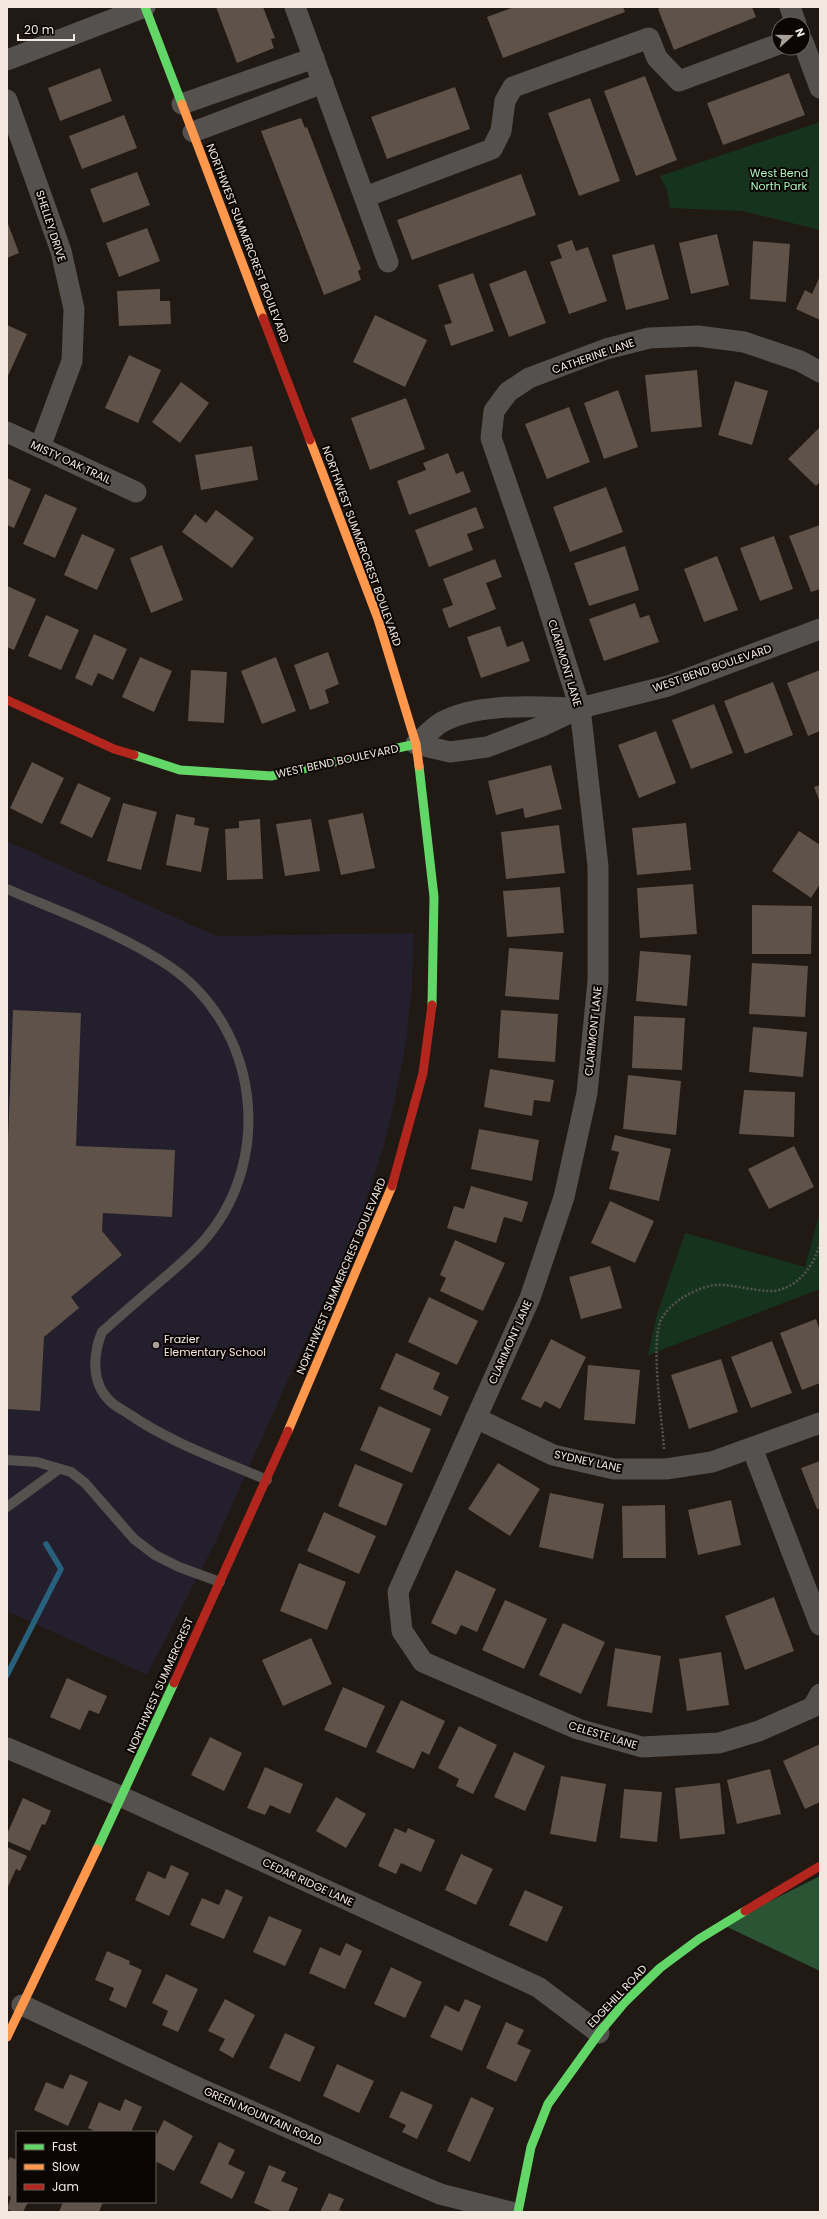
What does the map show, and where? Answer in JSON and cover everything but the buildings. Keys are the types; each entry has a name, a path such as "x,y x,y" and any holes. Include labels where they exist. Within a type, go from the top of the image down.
{"street":[{"path":"7,60 145,7"},
{"name":"NORTHWEST SUMMERCREST BOULEVARD","path":"145,7 378,620 416,744 434,896 432,1002 424,1073 390,1195 267,1480 220,1582"},
{"path":"295,7 388,262"},
{"path":"365,197 492,149 501,131 505,101 513,87 649,38 657,58 679,81 771,47"},
{"path":"808,56 820,88"},
{"path":"182,104 314,58"},
{"path":"193,132 323,83"},
{"name":"SHELLEY DRIVE","path":"7,100 61,251 74,309 72,361 40,447"},
{"name":"CATHERINE LANE","path":"494,411 508,392 529,378 606,349 649,338 698,336 744,342 800,360 820,372"},
{"name":"CLARIMONT LANE","path":"402,1631 398,1592 530,1298 564,1197 587,1093 598,981 598,866 580,708 539,578 491,438 494,411"},
{"name":"MISTY OAK TRAIL","path":"7,432 136,492"},
{"name":"WEST BEND BOULEVARD","path":"7,700 114,748 180,770 271,776 416,744 450,752 487,746 540,727 580,708 668,686 820,629"},
{"name":"WEST BEND BOULEVARD","path":"416,744 442,722 472,712 513,707 580,708"},
{"name":"SYDNEY LANE","path":"476,1418 553,1455 614,1469 666,1469 712,1462 820,1423"},
{"path":"752,1448 820,1625"},
{"name":"NORTHWEST SUMMERCREST","path":"122,1797 220,1582"},
{"name":"CELESTE LANE","path":"402,1631 422,1662 578,1729 642,1747 720,1743 759,1731 812,1707 820,1694"},
{"name":"CEDAR RIDGE LANE","path":"7,1748 122,1797 538,1987 599,2033"},
{"path":"7,2037 122,1797"},
{"name":"EDGEHILL ROAD","path":"518,2212 531,2147 548,2104 599,2033 624,2003 660,1968 699,1939 820,1866"},
{"name":"GREEN MOUNTAIN ROAD","path":"22,2005 201,2089 440,2194 511,2212"}],"lane":[{"path":"7,889 142,949 173,969 202,994 221,1020 236,1049 245,1079 249,1118 248,1140 243,1168 232,1196 218,1222 190,1255 102,1332 95,1348 94,1365 98,1382 109,1400 131,1416 156,1432 267,1480"},
{"path":"7,1460 37,1462 71,1472 85,1483 134,1540 155,1555 194,1574 220,1582"},
{"path":"7,1507 59,1469"}],"path":[{"path":"666,1469 656,1343 660,1321 674,1303 695,1290 716,1285 772,1291 786,1288 804,1275 816,1256 820,1244"}],"shaded area":[{"name":"Frazier Elementary School","path":"7,841 216,936 414,933 412,986 406,1043 384,1145 360,1220 215,1543 147,1675 7,1611"}],"green space":[{"name":"West Bend North Park","path":"820,122 820,230 742,211 670,208 667,190 660,176"},
{"path":"820,1212 820,1289 648,1355 657,1314 685,1233 805,1267"},
{"path":"820,1876 820,1971 723,1925"}],"waterway":[{"path":"7,1675 61,1569 46,1544"}],"traffic: fast":[{"path":"145,7 182,104"},
{"path":"134,755 180,770 271,776 416,744"},
{"path":"419,766 434,897 432,1005"},
{"path":"97,1849 174,1683"},
{"path":"518,2212 531,2147 548,2104 599,2033 624,2003 660,1968 699,1939 745,1911"}],"traffic: slow":[{"path":"182,104 263,318"},
{"path":"310,440 378,619 416,744 419,766"},
{"path":"288,1431 392,1186"},
{"path":"7,2037 97,1849"}],"traffic: jam":[{"path":"263,318 310,440"},
{"path":"7,700 114,749 134,755"},
{"path":"392,1186 423,1073 432,1005"},
{"path":"174,1683 288,1431"},
{"path":"745,1911 820,1866"}],"place":[{"name":"Frazier Elementary School","path":"156,1345"}]}
